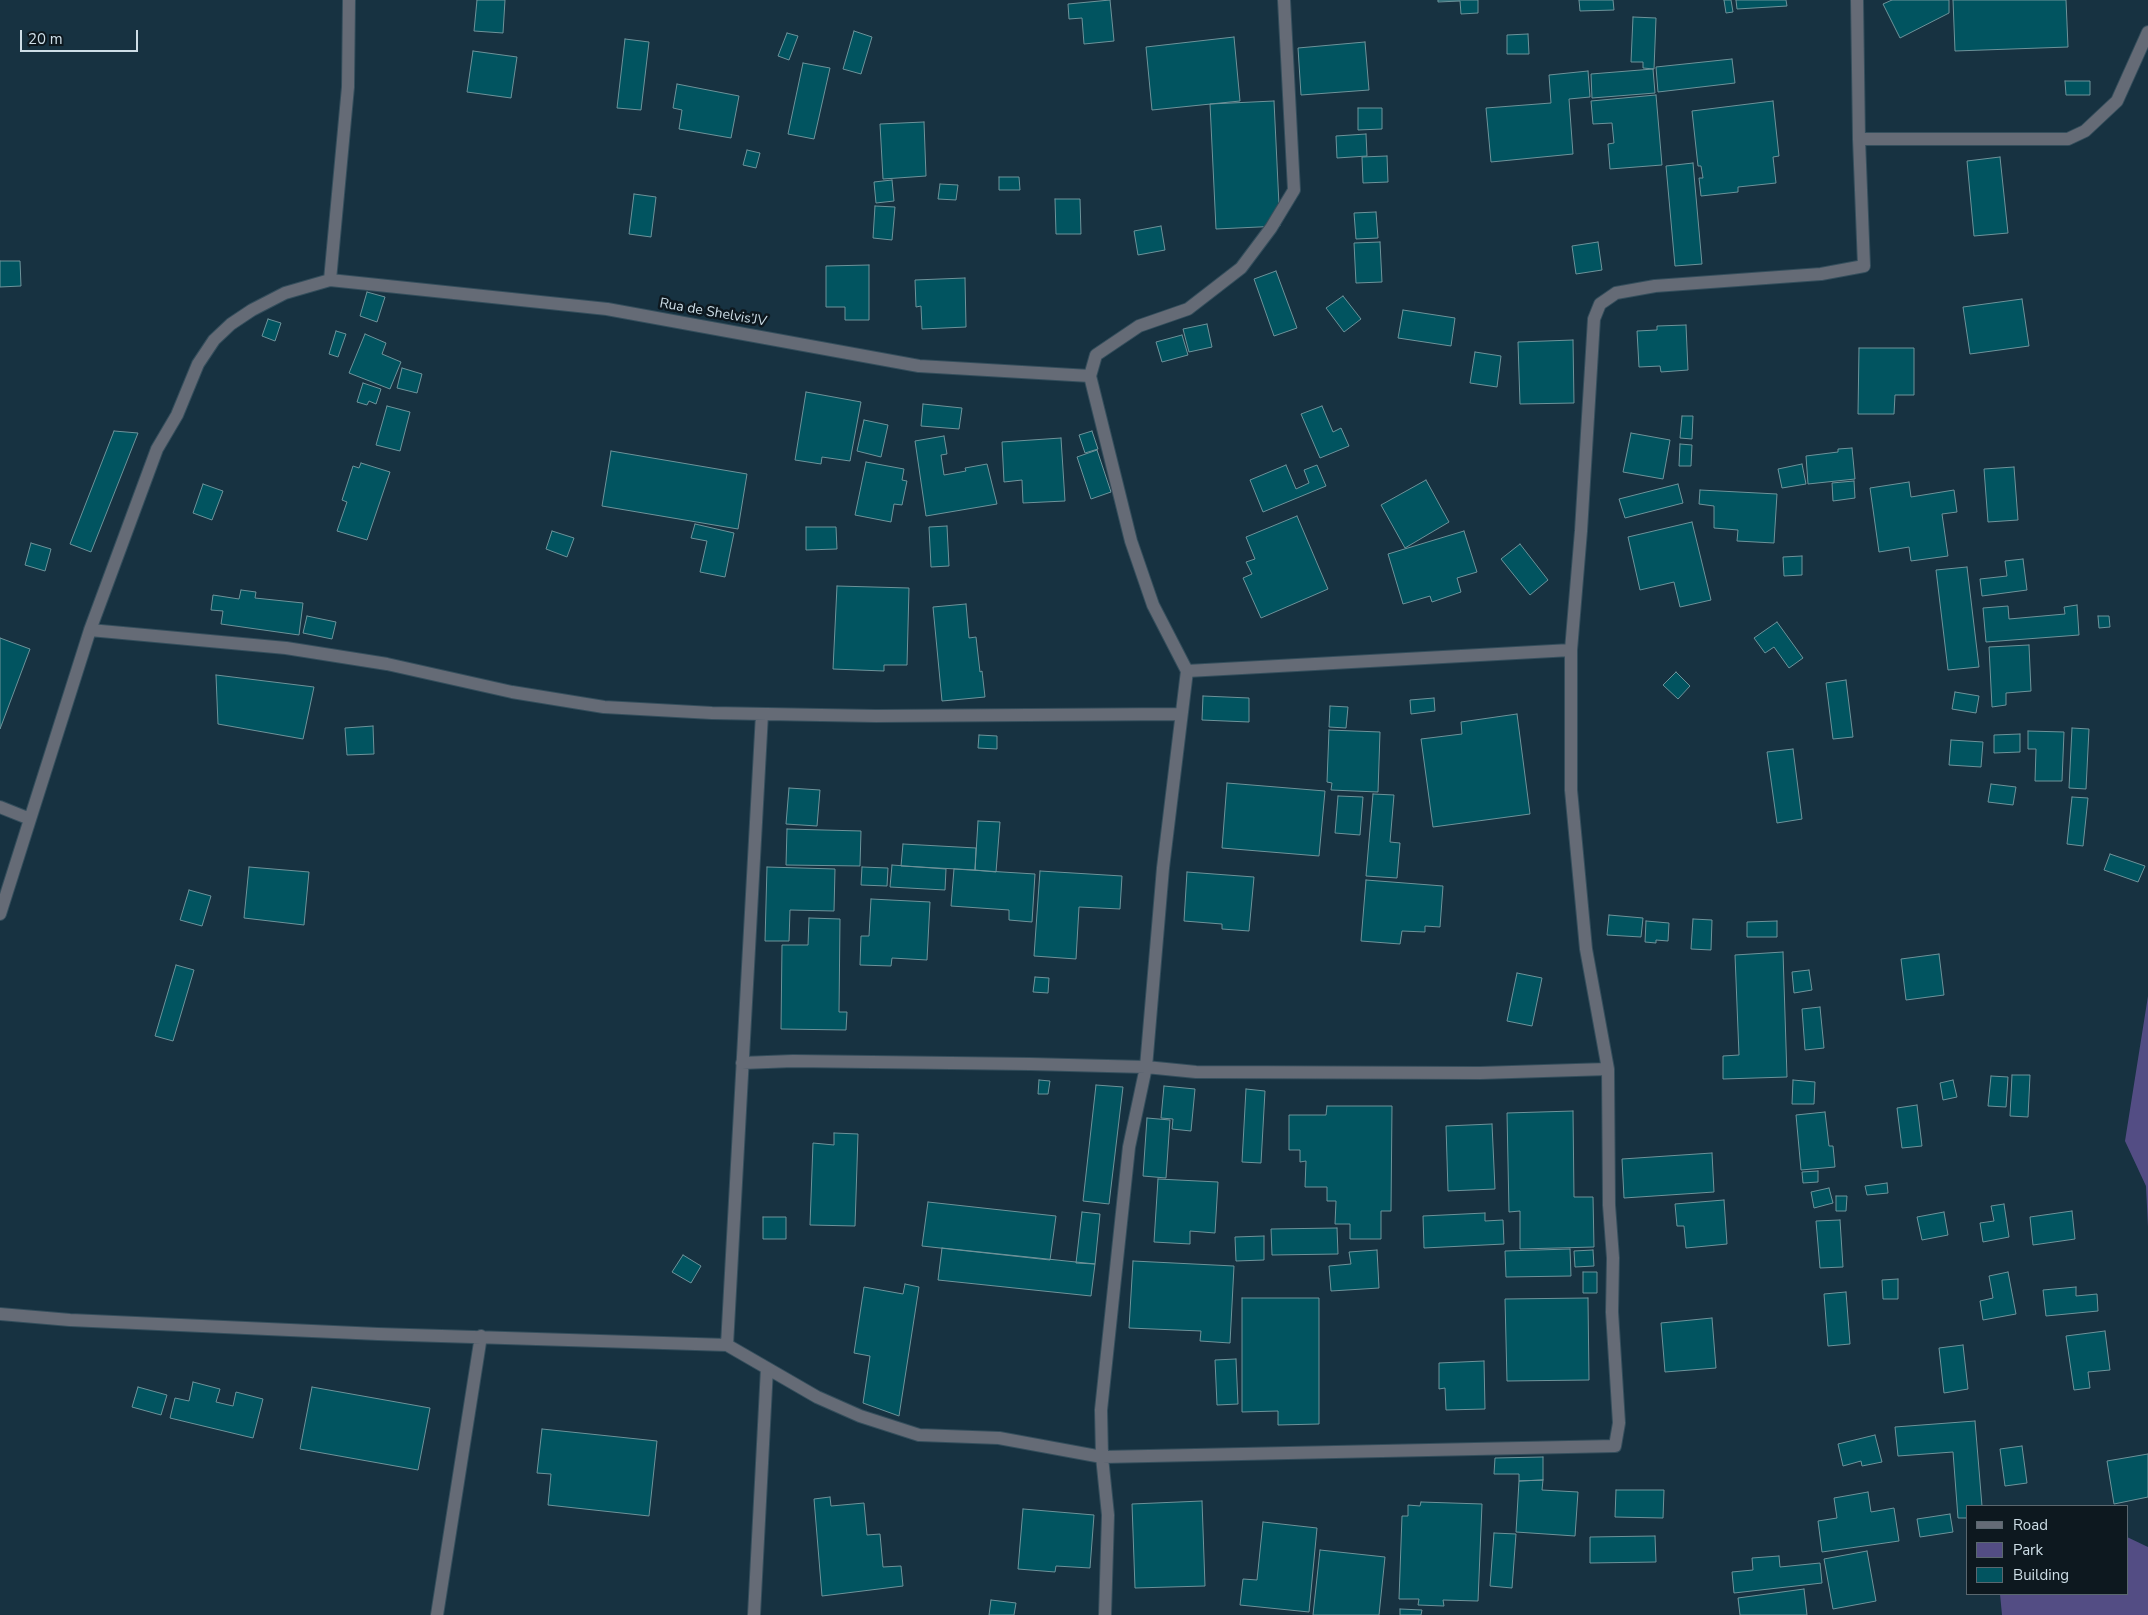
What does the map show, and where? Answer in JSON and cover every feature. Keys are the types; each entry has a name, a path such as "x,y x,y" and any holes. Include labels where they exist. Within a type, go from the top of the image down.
{"street":[{"path":"0,914 90,630 157,449 177,415 198,364 214,340 245,315 286,293 330,280 348,87 348,0"},
{"path":"1105,1615 1108,1515 1102,1457 1101,1410 1129,1147 1146,1067 1162,868 1180,714 1187,671 1153,606 1131,542 1099,420 1090,376 1096,355 1139,326 1188,309 1241,268 1270,228 1294,190 1284,0"},
{"path":"0,1314 70,1320 378,1334 726,1345 794,1385 860,1416 919,1435 999,1438 1102,1457 1615,1446 1619,1423 1612,1312 1613,1258 1609,1205 1608,1069 1586,949 1571,790 1571,650 1581,531 1594,319 1600,304 1616,293 1654,286 1821,274 1864,266 1859,139 1857,0"},
{"path":"1859,139 2068,138 2085,130 2117,101 2148,32"},
{"name":"Rua de Shelvis’JV","path":"330,280 607,309 919,366 1090,376"},
{"path":"90,630 286,648 387,664 512,692 604,707 712,714 876,716 1180,714"},
{"path":"1187,671 1571,650"},
{"path":"726,1345 762,714"},
{"path":"0,807 30,819"},
{"path":"742,1063 793,1060 1146,1067 1196,1072 1332,1073 1480,1073 1608,1069"},
{"path":"437,1615 481,1336"},
{"path":"754,1615 767,1368"}],"green space":[{"path":"2148,996 2148,1227 2146,1186 2125,1141"},
{"path":"2128,1537 2148,1547 2148,1615 2002,1615 2000,1595 2128,1595"}],"building":[{"path":"477,0 505,0 503,33 474,31"},
{"path":"1110,0 1114,41 1084,44 1082,18 1069,19 1068,4"},
{"path":"1438,0 1478,0 1478,13 1461,14 1460,1 1438,2"},
{"path":"1579,0 1613,0 1614,10 1580,11"},
{"path":"1724,0 1731,0 1733,12 1726,13"},
{"path":"1736,0 1786,0 1787,6 1737,9"},
{"path":"1892,0 1949,0 1949,13 1900,38 1883,4"},
{"path":"1953,0 2066,0 2068,47 1955,51"},
{"path":"1633,17 1656,18 1654,69 1643,68 1643,62 1631,62"},
{"path":"854,31 872,37 861,74 843,69"},
{"path":"787,33 798,36 789,60 778,56"},
{"path":"1528,34 1529,54 1507,54 1507,35"},
{"path":"1234,37 1240,101 1152,110 1146,47"},
{"path":"625,39 649,42 641,110 617,108"},
{"path":"1365,42 1369,90 1301,95 1298,48"},
{"path":"473,51 517,57 511,98 467,92"},
{"path":"1732,59 1735,83 1658,92 1656,67"},
{"path":"803,63 830,68 814,139 788,134"},
{"path":"1653,69 1655,93 1592,98 1591,74"},
{"path":"1588,71 1590,97 1569,99 1573,154 1491,162 1486,108 1551,103 1549,75"},
{"path":"2065,81 2090,81 2090,95 2066,95"},
{"path":"677,84 739,96 731,138 679,129 682,110 673,108"},
{"path":"1656,95 1662,165 1610,169 1608,144 1614,143 1612,123 1593,124 1591,101"},
{"path":"1274,101 1280,226 1216,229 1210,104"},
{"path":"1773,101 1779,156 1773,157 1776,183 1738,187 1738,192 1701,196 1699,178 1703,178 1701,166 1698,166 1692,111"},
{"path":"1358,108 1382,108 1382,129 1358,130"},
{"path":"924,122 926,176 883,179 880,124"},
{"path":"1366,134 1367,156 1337,158 1336,136"},
{"path":"747,150 760,153 756,168 743,165"},
{"path":"1387,156 1388,182 1363,183 1362,157"},
{"path":"2000,157 2008,233 1974,236 1967,161"},
{"path":"1693,163 1702,264 1675,266 1666,166"},
{"path":"999,177 1019,177 1020,190 999,190"},
{"path":"892,180 894,201 876,203 874,182"},
{"path":"940,184 958,185 956,200 938,199"},
{"path":"634,194 656,197 651,237 629,234"},
{"path":"1055,199 1080,199 1081,234 1056,234"},
{"path":"875,206 895,207 892,240 873,238"},
{"path":"1376,212 1378,238 1356,239 1354,213"},
{"path":"1161,226 1165,250 1138,255 1134,231"},
{"path":"1380,242 1382,282 1356,283 1354,243"},
{"path":"1598,242 1602,270 1576,274 1572,246"},
{"path":"0,261 20,261 21,286 0,287"},
{"path":"869,265 869,320 845,320 845,307 826,307 826,266"},
{"path":"1276,271 1297,328 1274,336 1254,279"},
{"path":"965,278 966,327 922,329 921,306 916,307 915,280"},
{"path":"367,292 385,297 377,322 360,316"},
{"path":"1343,296 1361,319 1344,332 1326,308"},
{"path":"2022,299 2029,346 1970,354 1963,307"},
{"path":"1403,310 1455,318 1451,346 1398,338"},
{"path":"268,319 281,323 275,341 262,336"},
{"path":"1207,324 1212,347 1189,352 1183,329"},
{"path":"1686,325 1688,370 1661,372 1660,366 1639,367 1637,331 1657,330 1657,326"},
{"path":"336,331 346,334 338,357 329,354"},
{"path":"365,334 386,343 382,354 401,362 390,389 349,373"},
{"path":"1182,335 1188,355 1162,362 1156,342"},
{"path":"1573,340 1574,403 1520,404 1518,342"},
{"path":"1859,348 1914,348 1914,395 1895,395 1894,414 1858,414"},
{"path":"1475,352 1501,356 1497,387 1470,383"},
{"path":"402,368 422,374 417,393 397,388"},
{"path":"363,383 381,389 376,404 369,401 367,405 357,402"},
{"path":"806,392 861,402 850,461 822,457 821,464 795,460"},
{"path":"923,404 962,408 959,429 921,426"},
{"path":"387,406 410,412 400,451 376,445"},
{"path":"1322,406 1333,432 1341,428 1349,446 1320,458 1301,414"},
{"path":"1682,416 1693,416 1692,439 1680,438"},
{"path":"864,420 888,425 881,457 857,451"},
{"path":"114,431 138,433 91,552 70,544"},
{"path":"1092,431 1098,449 1085,453 1079,435"},
{"path":"1631,433 1670,440 1663,479 1623,472"},
{"path":"944,436 947,454 941,455 944,475 966,471 965,468 987,464 997,504 926,516 915,441"},
{"path":"1061,438 1065,501 1023,503 1022,480 1004,482 1002,442"},
{"path":"1680,444 1692,445 1691,466 1679,466"},
{"path":"1852,448 1855,479 1808,484 1806,456 1838,452 1838,449"},
{"path":"1097,450 1111,492 1091,499 1077,457"},
{"path":"611,451 747,474 738,529 602,506"},
{"path":"866,462 904,469 902,480 907,481 902,505 894,504 891,522 855,515"},
{"path":"361,463 390,472 367,540 337,531 347,502 342,500 353,466 359,468"},
{"path":"1802,464 1806,484 1782,488 1778,469"},
{"path":"1286,465 1296,489 1309,483 1304,470 1317,465 1326,486 1263,512 1250,480"},
{"path":"2014,467 2018,520 1988,522 1984,469"},
{"path":"1426,480 1449,522 1405,548 1381,505"},
{"path":"1854,481 1855,498 1833,501 1832,483"},
{"path":"1909,482 1911,497 1954,490 1957,512 1942,514 1948,556 1911,561 1909,547 1879,552 1870,488"},
{"path":"203,484 223,491 212,520 193,513"},
{"path":"1678,484 1683,503 1625,518 1619,499"},
{"path":"1700,490 1777,494 1774,543 1737,541 1738,530 1714,528 1714,506 1699,504"},
{"path":"1297,516 1328,589 1261,618 1243,578 1252,574 1246,562 1255,559 1246,537"},
{"path":"1692,522 1711,600 1680,607 1674,582 1640,590 1628,537"},
{"path":"695,524 734,533 725,577 700,572 707,541 691,538"},
{"path":"947,526 949,566 931,567 929,527"},
{"path":"806,527 836,527 837,549 806,550"},
{"path":"552,531 574,538 567,557 546,549"},
{"path":"1464,531 1477,572 1457,578 1461,592 1432,602 1430,596 1403,604 1388,554"},
{"path":"31,543 51,549 45,571 25,565"},
{"path":"1520,544 1548,580 1530,595 1501,559"},
{"path":"1802,556 1802,575 1784,576 1783,557"},
{"path":"2023,559 2027,590 1982,596 1980,579 2007,576 2005,561"},
{"path":"1967,567 1979,667 1948,670 1936,570"},
{"path":"837,586 909,588 907,665 884,665 884,671 833,669"},
{"path":"241,590 256,592 255,598 303,603 299,635 221,624 223,611 211,610 213,595 239,599"},
{"path":"966,604 969,638 976,637 985,697 942,701 933,607"},
{"path":"2077,605 2079,635 1986,642 1983,608 2008,606 2009,619 2065,614 2064,607"},
{"path":"307,616 336,622 332,639 303,633"},
{"path":"2098,616 2109,616 2110,627 2099,628"},
{"path":"1777,622 1803,658 1789,668 1774,647 1765,653 1754,638"},
{"path":"0,638 30,649 0,729"},
{"path":"2029,645 2031,691 2006,693 2006,705 1992,707 1989,647"},
{"path":"1676,672 1690,686 1678,699 1663,685"},
{"path":"216,675 314,687 303,739 218,724"},
{"path":"1846,680 1853,737 1833,739 1826,683"},
{"path":"1955,692 1979,696 1976,713 1952,709"},
{"path":"1203,696 1249,698 1249,722 1202,720"},
{"path":"1434,698 1435,711 1411,714 1410,700"},
{"path":"1330,706 1348,707 1346,728 1329,727"},
{"path":"1517,714 1530,814 1433,827 1421,739 1462,734 1461,722"},
{"path":"373,726 374,754 347,755 345,728"},
{"path":"2072,728 2089,729 2086,789 2069,788"},
{"path":"1329,730 1380,732 1378,792 1331,790 1332,783 1327,782"},
{"path":"2028,731 2064,732 2062,781 2035,781 2036,749 2028,749"},
{"path":"2020,734 2020,752 1994,753 1994,735"},
{"path":"979,735 997,736 997,749 978,748"},
{"path":"1951,740 1983,742 1981,767 1949,765"},
{"path":"1793,749 1802,819 1777,823 1767,752"},
{"path":"1227,783 1325,791 1319,856 1222,848"},
{"path":"1991,784 2016,787 2013,805 1988,802"},
{"path":"789,788 820,790 817,826 786,824"},
{"path":"1373,794 1394,795 1390,842 1400,843 1397,878 1366,876"},
{"path":"1338,796 1363,797 1360,835 1335,833"},
{"path":"2072,797 2088,798 2083,846 2067,844"},
{"path":"978,821 1000,822 996,872 975,870"},
{"path":"787,829 861,831 860,866 786,865"},
{"path":"903,844 976,848 975,870 901,866"},
{"path":"2110,854 2145,866 2138,882 2104,870"},
{"path":"892,865 946,869 945,890 890,887"},
{"path":"249,867 309,872 304,925 244,918"},
{"path":"767,867 835,869 834,911 790,910 789,941 765,941"},
{"path":"862,867 888,868 887,886 861,885"},
{"path":"954,869 1035,874 1032,922 1009,920 1009,910 951,906"},
{"path":"1040,871 1122,876 1120,909 1079,907 1076,959 1034,956"},
{"path":"1187,872 1254,877 1249,931 1222,929 1222,924 1184,921"},
{"path":"1366,880 1443,886 1440,927 1425,926 1425,932 1402,931 1400,944 1361,941"},
{"path":"189,890 211,896 202,926 180,920"},
{"path":"871,899 930,902 927,960 892,958 891,966 860,965 861,936 869,936"},
{"path":"1609,915 1643,918 1641,937 1607,935"},
{"path":"809,918 840,919 839,1012 847,1012 846,1030 781,1029 782,945 808,945"},
{"path":"1693,919 1712,920 1711,950 1691,949"},
{"path":"1646,921 1669,923 1668,941 1656,940 1656,943 1645,942"},
{"path":"1777,921 1777,937 1747,937 1747,922"},
{"path":"1783,952 1787,1077 1723,1079 1723,1056 1739,1055 1735,955"},
{"path":"1939,954 1944,995 1906,1000 1901,959"},
{"path":"176,965 194,970 173,1041 155,1036"},
{"path":"1809,970 1812,990 1794,993 1792,972"},
{"path":"1517,973 1542,978 1532,1026 1507,1021"},
{"path":"1035,977 1049,978 1048,993 1033,992"},
{"path":"1820,1007 1824,1048 1805,1050 1802,1009"},
{"path":"2012,1075 2030,1075 2028,1117 2010,1116"},
{"path":"1991,1076 2008,1077 2006,1107 1988,1106"},
{"path":"1039,1080 1050,1081 1048,1094 1038,1094"},
{"path":"1793,1080 1815,1082 1814,1104 1792,1104"},
{"path":"1953,1080 1957,1097 1943,1100 1940,1083"},
{"path":"1096,1085 1123,1087 1109,1204 1083,1201"},
{"path":"1164,1086 1195,1089 1191,1131 1172,1129 1173,1119 1161,1118"},
{"path":"1246,1089 1265,1091 1261,1163 1242,1162"},
{"path":"1917,1105 1922,1146 1902,1148 1897,1108"},
{"path":"1327,1106 1392,1106 1391,1211 1381,1211 1381,1239 1350,1239 1350,1224 1335,1224 1336,1201 1327,1201 1327,1187 1305,1187 1306,1161 1300,1162 1300,1150 1289,1150 1289,1115 1326,1115"},
{"path":"1573,1111 1574,1197 1593,1197 1594,1247 1520,1249 1520,1211 1509,1212 1507,1113"},
{"path":"1825,1112 1829,1146 1833,1146 1835,1167 1801,1170 1796,1115"},
{"path":"1147,1118 1170,1120 1166,1178 1143,1176"},
{"path":"1492,1124 1495,1189 1448,1191 1446,1126"},
{"path":"834,1133 858,1134 855,1226 810,1225 813,1143 834,1145"},
{"path":"1712,1153 1714,1192 1624,1198 1622,1159"},
{"path":"1818,1171 1818,1182 1803,1183 1802,1172"},
{"path":"1158,1179 1218,1182 1215,1233 1190,1231 1190,1244 1154,1242"},
{"path":"1887,1183 1888,1193 1867,1195 1865,1186"},
{"path":"1829,1188 1833,1203 1814,1208 1811,1192"},
{"path":"1836,1196 1847,1196 1846,1211 1836,1211"},
{"path":"1724,1200 1727,1244 1686,1248 1684,1226 1677,1226 1675,1204"},
{"path":"928,1202 1056,1216 1050,1260 922,1246"},
{"path":"2004,1204 2009,1237 1983,1242 1980,1223 1994,1221 1991,1206"},
{"path":"2072,1211 2075,1239 2033,1245 2030,1217"},
{"path":"1082,1212 1100,1214 1095,1264 1076,1263"},
{"path":"1944,1212 1948,1235 1922,1240 1917,1217"},
{"path":"1485,1213 1485,1221 1503,1220 1504,1244 1424,1248 1423,1216"},
{"path":"763,1217 786,1217 786,1239 763,1239"},
{"path":"1840,1220 1843,1267 1820,1268 1816,1221"},
{"path":"1337,1228 1338,1254 1272,1255 1271,1229"},
{"path":"1264,1236 1264,1260 1236,1261 1235,1237"},
{"path":"942,1248 1095,1264 1091,1296 938,1280"},
{"path":"1570,1249 1571,1276 1506,1277 1505,1251"},
{"path":"1377,1250 1379,1288 1331,1291 1329,1266 1351,1264 1349,1252"},
{"path":"1593,1250 1594,1266 1575,1267 1574,1251"},
{"path":"683,1255 701,1266 691,1283 672,1272"},
{"path":"1133,1261 1234,1266 1230,1343 1200,1341 1201,1331 1129,1328"},
{"path":"1583,1272 1597,1272 1597,1293 1583,1293"},
{"path":"2008,1272 2016,1314 1983,1320 1980,1301 1993,1298 1989,1276"},
{"path":"1898,1279 1898,1299 1883,1299 1882,1280"},
{"path":"905,1284 919,1287 899,1416 863,1403 870,1356 854,1353 864,1287 903,1294"},
{"path":"2076,1287 2076,1296 2097,1294 2098,1311 2046,1316 2043,1290"},
{"path":"1846,1292 1850,1344 1828,1346 1824,1294"},
{"path":"1242,1298 1319,1298 1319,1424 1278,1425 1278,1411 1242,1412"},
{"path":"1588,1298 1589,1380 1507,1381 1505,1299"},
{"path":"1712,1318 1716,1368 1665,1372 1661,1323"},
{"path":"2105,1331 2110,1370 2088,1372 2090,1388 2074,1390 2066,1336"},
{"path":"1963,1345 1968,1389 1944,1393 1939,1348"},
{"path":"1236,1359 1238,1404 1217,1405 1215,1360"},
{"path":"1484,1361 1485,1409 1446,1410 1445,1388 1439,1389 1439,1363"},
{"path":"193,1382 220,1389 216,1402 233,1406 236,1392 263,1399 253,1438 170,1418 175,1398 189,1401"},
{"path":"138,1387 167,1395 161,1415 132,1407"},
{"path":"312,1387 430,1408 418,1470 300,1449"},
{"path":"1975,1421 1982,1505 1966,1505 1966,1518 1958,1518 1953,1452 1898,1456 1895,1427"},
{"path":"542,1429 657,1441 649,1516 548,1505 551,1474 537,1473"},
{"path":"1875,1435 1882,1462 1862,1466 1861,1461 1843,1466 1838,1444"},
{"path":"2022,1446 2027,1483 2005,1486 2000,1449"},
{"path":"2148,1454 2148,1497 2114,1504 2107,1461"},
{"path":"1543,1457 1543,1480 1519,1481 1519,1474 1494,1474 1495,1458"},
{"path":"1543,1480 1542,1490 1578,1492 1575,1536 1516,1532 1519,1481"},
{"path":"1616,1490 1664,1490 1663,1518 1615,1517"},
{"path":"1868,1492 1871,1512 1894,1508 1899,1541 1822,1552 1818,1521 1837,1518 1834,1498"},
{"path":"830,1497 831,1506 864,1503 867,1535 880,1534 883,1567 901,1566 903,1586 822,1596 814,1499"},
{"path":"1202,1501 1205,1586 1135,1588 1132,1504"},
{"path":"1421,1502 1482,1504 1478,1601 1443,1600 1444,1606 1418,1605 1419,1599 1399,1599 1402,1516 1408,1516 1408,1505 1420,1506"},
{"path":"1023,1509 1094,1515 1090,1568 1056,1566 1055,1572 1018,1569"},
{"path":"1950,1514 1953,1532 1920,1537 1917,1519"},
{"path":"1263,1522 1317,1528 1309,1612 1240,1605 1243,1579 1257,1580"},
{"path":"1494,1533 1516,1534 1512,1588 1490,1586"},
{"path":"1655,1536 1656,1562 1590,1563 1590,1537"},
{"path":"1320,1550 1385,1557 1379,1615 1313,1615"},
{"path":"1867,1551 1876,1601 1833,1609 1824,1559"},
{"path":"1779,1556 1780,1567 1820,1563 1822,1583 1734,1593 1732,1572 1753,1570 1752,1558"},
{"path":"1804,1589 1807,1615 1740,1615 1738,1598"},
{"path":"991,1600 1016,1603 1014,1615 989,1615"},
{"path":"1400,1609 1422,1610 1421,1615 1400,1615"}]}
